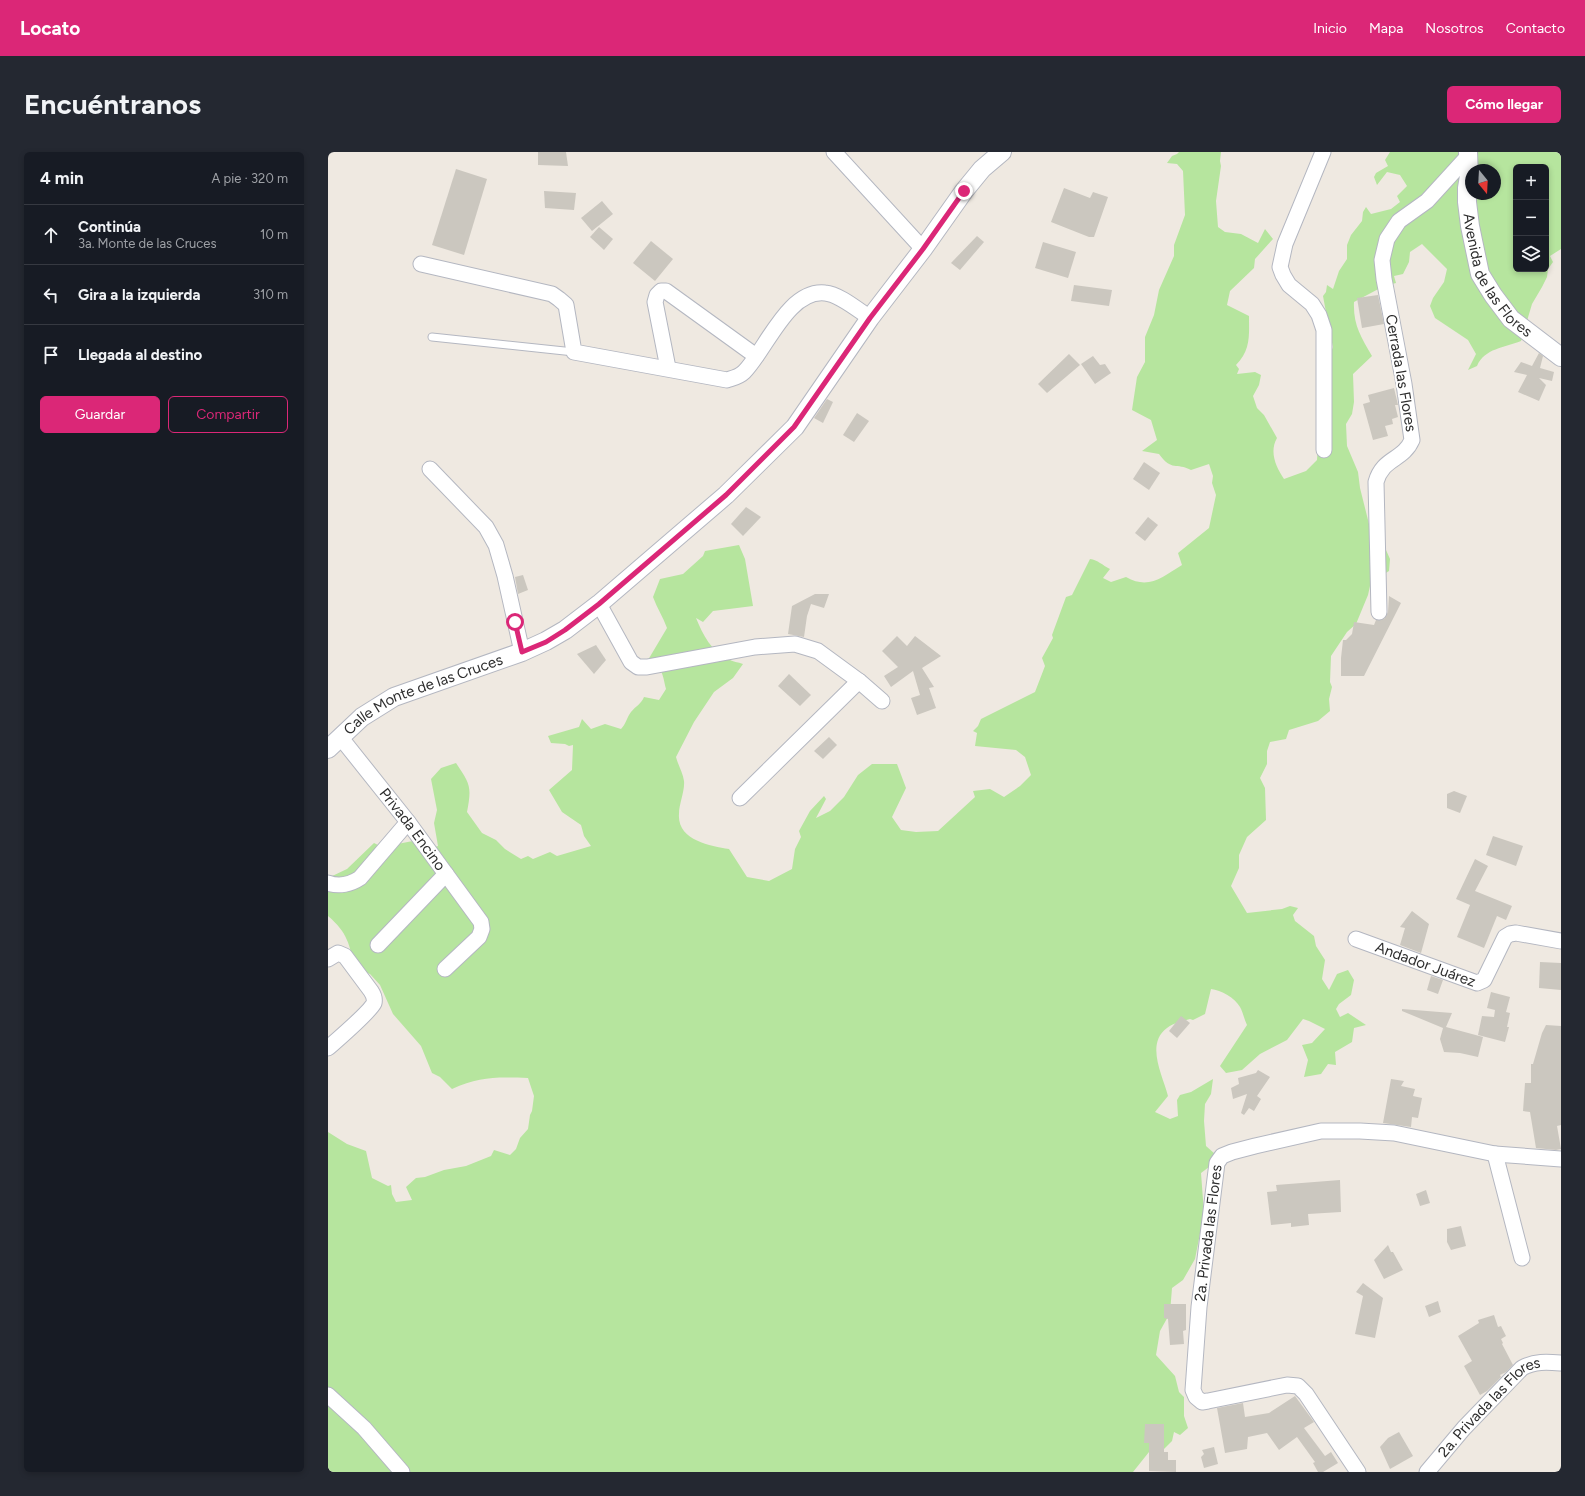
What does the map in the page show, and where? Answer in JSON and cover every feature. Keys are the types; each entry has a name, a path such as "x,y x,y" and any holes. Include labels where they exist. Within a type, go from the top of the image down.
{"street":[{"path":"834,152 923,249"},
{"name":"Calle Monte de las Cruces","path":"335,743 362,717 394,697 522,652 546,642 565,630 599,604 726,495 794,427 870,318 978,174 1002,152"},
{"path":"1323,152 1285,244 1280,267 1289,284 1312,304 1319,315 1324,330 1324,450"},
{"name":"Avenida de las Flores","path":"1469,153 1467,202 1470,226 1480,274 1493,295 1511,319 1561,357"},
{"name":"Cerrada las Flores","path":"1379,612 1376,482 1379,472 1387,464 1409,448 1412,440 1384,279 1382,260 1386,239 1399,221 1427,201 1469,153"},
{"path":"421,264 552,294 566,305 574,352 727,380 743,373 792,306 804,297 816,293 826,293 837,297 870,318"},
{"path":"668,368 655,302 657,295 666,291 756,356"},
{"path":"430,469 486,527 496,545 505,576 522,652"},
{"path":"599,604 631,662 638,667 647,667 755,647 795,644 818,652 858,681 882,701"},
{"path":"740,798 858,681"},
{"name":"Privada Encino","path":"335,743 408,822 481,922 482,929 479,937 445,969"},
{"path":"328,883 343,884 353,882 360,878 408,822"},
{"path":"378,945 446,874"},
{"name":"Andador Juárez","path":"1356,939 1477,984 1484,980 1505,937 1510,934 1516,933 1561,941"},
{"path":"328,959 338,953 345,956 371,991 374,997 374,1003 328,1048"},
{"name":"2a. Privada las Flores","path":"1358,1472 1306,1394 1298,1386 1286,1385 1202,1402 1196,1397 1193,1390 1200,1307 1217,1163 1222,1156 1232,1152 1321,1131 1394,1133 1495,1154 1561,1159"},
{"path":"1495,1154 1522,1258"},
{"name":"2a. Privada las Flores","path":"1427,1472 1464,1428 1522,1368 1544,1361 1561,1363"},
{"path":"328,1394 364,1428 402,1472"}],"lane":[{"path":"432,337 574,352"}],"green space":[{"path":"1179,152 1221,152 1221,166 1216,201 1218,227 1225,232 1241,234 1258,243 1265,229 1273,239 1255,259 1254,268 1230,291 1227,305 1249,316 1247,348 1236,365 1239,369 1237,374 1255,372 1261,375 1259,385 1253,396 1257,408 1264,415 1277,438 1274,449 1274,459 1278,470 1284,479 1306,471 1317,460 1323,374 1333,347 1331,325 1328,323 1323,296 1326,292 1327,285 1333,289 1339,271 1347,259 1347,245 1351,235 1362,221 1363,212 1366,207 1371,214 1391,209 1400,202 1397,196 1407,186 1400,175 1387,172 1377,185 1374,177 1376,173 1388,166 1385,160 1390,152 1561,152 1561,249 1550,256 1553,262 1549,268 1549,164 1513,164 1513,272 1548,272 1547,277 1532,304 1521,341 1490,352 1480,360 1477,366 1468,370 1476,354 1468,340 1435,318 1430,306 1433,298 1444,282 1447,269 1422,244 1410,252 1409,262 1403,274 1394,276 1396,283 1384,286 1354,302 1356,324 1361,337 1372,356 1353,374 1354,402 1352,414 1346,424 1347,446 1358,472 1360,488 1369,524 1378,532 1390,559 1389,571 1376,579 1375,589 1370,586 1368,595 1356,624 1347,632 1331,656 1330,682 1332,687 1329,699 1330,711 1318,721 1289,730 1286,739 1270,742 1267,751 1267,764 1260,778 1265,788 1266,820 1247,837 1239,855 1239,868 1231,886 1247,913 1282,909 1290,906 1298,908 1293,915 1295,921 1314,936 1316,946 1325,960 1322,979 1329,990 1337,974 1348,970 1354,980 1351,995 1339,1004 1336,1009 1340,1017 1348,1013 1366,1025 1354,1028 1352,1042 1335,1052 1336,1065 1328,1064 1321,1074 1304,1077 1308,1060 1302,1045 1312,1043 1325,1029 1303,1019 1287,1040 1260,1054 1242,1070 1226,1073 1220,1066 1247,1025 1241,1009 1235,1001 1219,991 1211,989 1205,1014 1193,1020 1190,1019 1178,1022 1167,1028 1157,1043 1157,1060 1168,1096 1155,1112 1170,1119 1178,1116 1177,1100 1180,1095 1191,1092 1213,1079 1211,1094 1205,1104 1204,1121 1206,1146 1215,1154 1213,1164 1201,1173 1204,1213 1195,1259 1183,1280 1172,1288 1170,1313 1160,1331 1156,1355 1175,1376 1179,1392 1184,1397 1184,1416 1188,1428 1180,1435 1174,1432 1172,1441 1164,1449 1149,1452 1133,1472 328,1472 328,1132 347,1144 366,1151 372,1178 388,1186 391,1185 392,1194 396,1202 412,1200 406,1187 416,1178 425,1177 444,1170 466,1166 491,1156 494,1150 510,1155 516,1149 520,1138 528,1129 534,1096 528,1078 489,1078 471,1082 452,1089 440,1077 432,1073 421,1046 393,1014 380,985 370,974 355,968 347,939 340,928 328,916 328,878 347,869 374,843 382,847 418,840 432,848 438,846 434,823 437,810 431,779 441,768 456,763 469,786 467,812 482,833 496,840 505,849 521,859 528,856 533,859 550,852 557,856 591,846 584,836 581,825 562,812 549,790 572,770 573,745 569,746 565,744 551,743 548,736 579,727 582,719 591,729 605,724 621,729 628,716 644,697 659,700 666,689 664,679 657,666 648,660 667,628 653,597 660,579 683,574 703,556 705,551 739,545 745,559 753,606 713,611 703,622 696,618 708,642 717,652 730,660 743,664 733,678 714,692 694,722 676,757 684,781 684,789 679,810 680,823 683,830 689,836 713,846 729,849 747,877 769,881 792,869 795,849 801,837 799,831 810,811 824,796 826,799 816,818 830,811 844,797 858,775 872,764 897,764 906,788 892,817 901,830 916,832 938,831 975,797 973,791 990,789 1004,797 1020,786 1031,775 1025,757 1016,750 975,746 977,733 973,731 978,726 981,719 1035,692 1045,666 1042,658 1053,638 1052,635 1066,597 1072,595 1090,559 1110,569 1103,578 1111,582 1126,577 1134,581 1149,582 1162,577 1182,565 1178,553 1209,528 1216,495 1212,483 1213,476 1209,464 1191,470 1167,463 1159,454 1142,451 1157,440 1151,420 1132,410 1137,377 1145,362 1145,337 1154,315 1159,290 1174,256 1174,245 1185,215 1183,171 1177,164 1167,163 1172,156"}],"building":[{"path":"538,152 566,152 568,166 538,165"},
{"path":"456,169 487,179 464,255 432,245"},
{"path":"1064,188 1090,198 1093,192 1108,197 1094,237 1089,237 1051,222"},
{"path":"544,191 576,193 574,210 545,208"},
{"path":"602,201 613,214 592,231 581,218"},
{"path":"599,227 613,239 604,250 590,237"},
{"path":"977,236 984,242 960,270 951,263"},
{"path":"651,241 673,259 655,281 633,263"},
{"path":"1043,242 1076,252 1068,278 1035,268"},
{"path":"1074,285 1112,290 1109,306 1071,301"},
{"path":"1378,295 1384,324 1362,328 1357,298"},
{"path":"1539,353 1543,356 1540,368 1554,372 1552,381 1539,378 1546,385 1539,401 1518,392 1527,375 1514,372 1521,362 1532,366"},
{"path":"1069,354 1080,365 1047,393 1038,384"},
{"path":"1093,356 1100,365 1105,364 1111,373 1095,384 1081,364"},
{"path":"1394,388 1398,405 1395,405 1398,417 1392,419 1393,424 1385,426 1388,436 1373,440 1363,404 1370,402 1368,395"},
{"path":"827,399 833,402 823,423 814,418"},
{"path":"857,413 869,421 854,442 843,435"},
{"path":"1144,462 1160,473 1149,490 1133,479"},
{"path":"746,507 761,517 743,536 731,524"},
{"path":"1148,517 1158,525 1145,541 1135,533"},
{"path":"523,575 528,590 518,594 515,577"},
{"path":"815,594 829,594 824,608 811,604 807,616 804,637 788,634 792,606"},
{"path":"1389,596 1401,603 1364,676 1341,676 1343,640 1346,640 1352,634 1354,622 1374,625 1376,620 1384,619 1388,612"},
{"path":"897,636 907,646 915,636 941,656 922,668 934,687 929,688 936,708 917,715 911,698 920,695 913,671 891,687 884,676 898,667 882,651"},
{"path":"596,645 606,660 594,674 577,654"},
{"path":"789,674 811,695 800,706 778,686"},
{"path":"829,737 837,745 823,759 814,751"},
{"path":"1454,791 1467,796 1460,813 1447,808 1447,794"},
{"path":"1493,836 1523,846 1516,866 1486,855"},
{"path":"1475,859 1488,866 1475,891 1512,906 1506,920 1497,916 1484,948 1457,937 1470,905 1456,899"},
{"path":"1412,911 1429,924 1421,953 1400,945 1405,928 1400,927"},
{"path":"1540,962 1561,963 1561,990 1539,988"},
{"path":"1431,976 1443,980 1438,994 1427,990"},
{"path":"1491,992 1510,997 1506,1012 1510,1013 1507,1027 1509,1027 1505,1042 1478,1035 1482,1016 1494,1017 1495,1010 1487,1008"},
{"path":"1402,1009 1452,1013 1446,1027 1483,1037 1478,1057 1460,1053 1444,1052 1440,1039 1443,1028 1402,1011"},
{"path":"1181,1016 1190,1023 1177,1038 1169,1031"},
{"path":"1546,1025 1561,1026 1561,1125 1557,1126 1561,1149 1556,1150 1536,1148 1530,1112 1523,1111 1525,1083 1531,1083 1531,1064 1533,1064 1542,1033"},
{"path":"1258,1070 1270,1077 1257,1096 1261,1099 1254,1111 1249,1108 1244,1115 1241,1113 1247,1094 1233,1099 1231,1088 1239,1084 1238,1078 1256,1073"},
{"path":"1391,1079 1404,1081 1401,1086 1415,1089 1413,1096 1422,1098 1418,1118 1412,1117 1411,1127 1383,1123"},
{"path":"1340,1180 1341,1212 1308,1214 1309,1225 1291,1227 1291,1223 1271,1225 1267,1192 1277,1191 1276,1185"},
{"path":"1426,1190 1430,1203 1420,1206 1416,1194"},
{"path":"1461,1226 1466,1246 1451,1250 1447,1242 1447,1229"},
{"path":"1388,1245 1403,1270 1384,1279 1374,1260"},
{"path":"1363,1283 1383,1298 1375,1338 1355,1334 1363,1296 1356,1292"},
{"path":"1438,1301 1441,1312 1429,1317 1425,1306"},
{"path":"1164,1304 1186,1304 1186,1330 1183,1331 1184,1344 1170,1345 1168,1319 1164,1318"},
{"path":"1494,1315 1498,1327 1501,1326 1506,1336 1501,1339 1502,1344 1513,1365 1506,1372 1500,1375 1501,1377 1487,1391 1480,1395 1464,1366 1472,1361 1458,1336 1479,1323 1478,1320"},
{"path":"1295,1396 1314,1422 1304,1428 1325,1456 1331,1452 1338,1463 1323,1472 1318,1472 1313,1463 1315,1462 1297,1437 1279,1450 1267,1433 1248,1437 1247,1449 1225,1453 1217,1408 1243,1403 1245,1417 1269,1413"},
{"path":"1145,1424 1164,1424 1164,1452 1168,1452 1168,1460 1176,1460 1176,1472 1149,1471 1149,1443 1144,1443"},
{"path":"1399,1432 1413,1456 1390,1469 1380,1447 1388,1438"},
{"path":"1214,1447 1218,1464 1204,1468 1201,1457 1204,1454 1202,1450"}],"route":[{"path":"515,622 522,652 546,642 565,630 599,604 726,495 794,427 870,318 923,249 964,191"}]}
